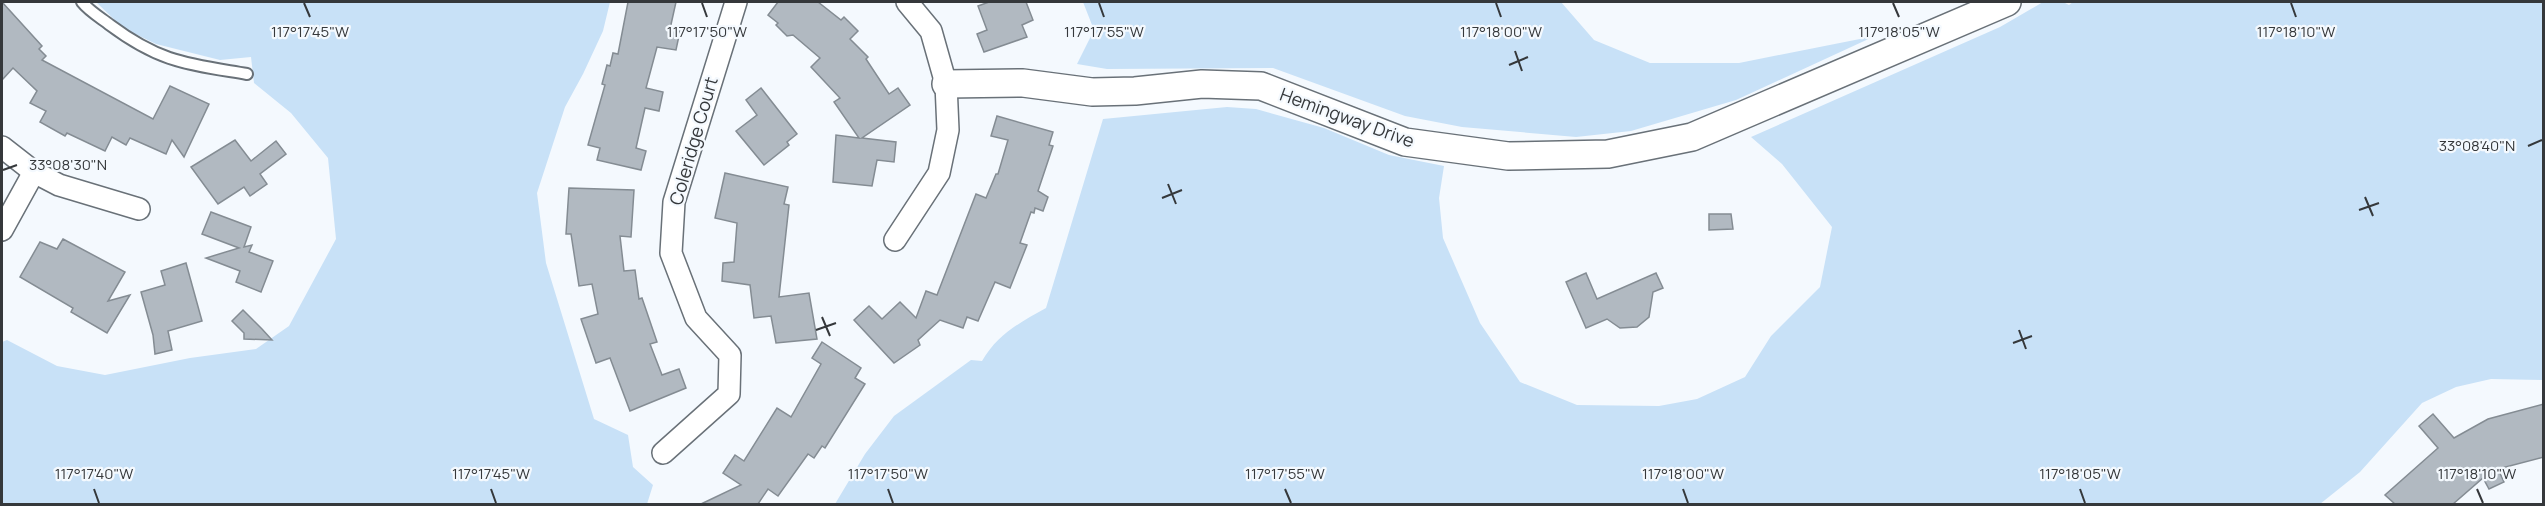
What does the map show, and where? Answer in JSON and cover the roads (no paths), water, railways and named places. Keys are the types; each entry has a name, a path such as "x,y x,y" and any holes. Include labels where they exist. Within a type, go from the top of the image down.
{"street":[{"name":"Coleridge Court","path":"663,453 729,394 730,355 696,318 671,253 674,202 736,2"},
{"path":"895,240 939,173 948,130 946,84 931,31 907,2"},
{"name":"Hemingway Drive","path":"946,84 1023,83 1092,92 1135,91 1202,84 1261,86 1406,142 1508,156 1608,154 1692,137 2007,2"},
{"path":"2,147 34,172 59,185 140,209"},
{"path":"2,230 34,172"}],"lane":[{"path":"82,2 131,41 157,56 180,63 247,74"}]}
